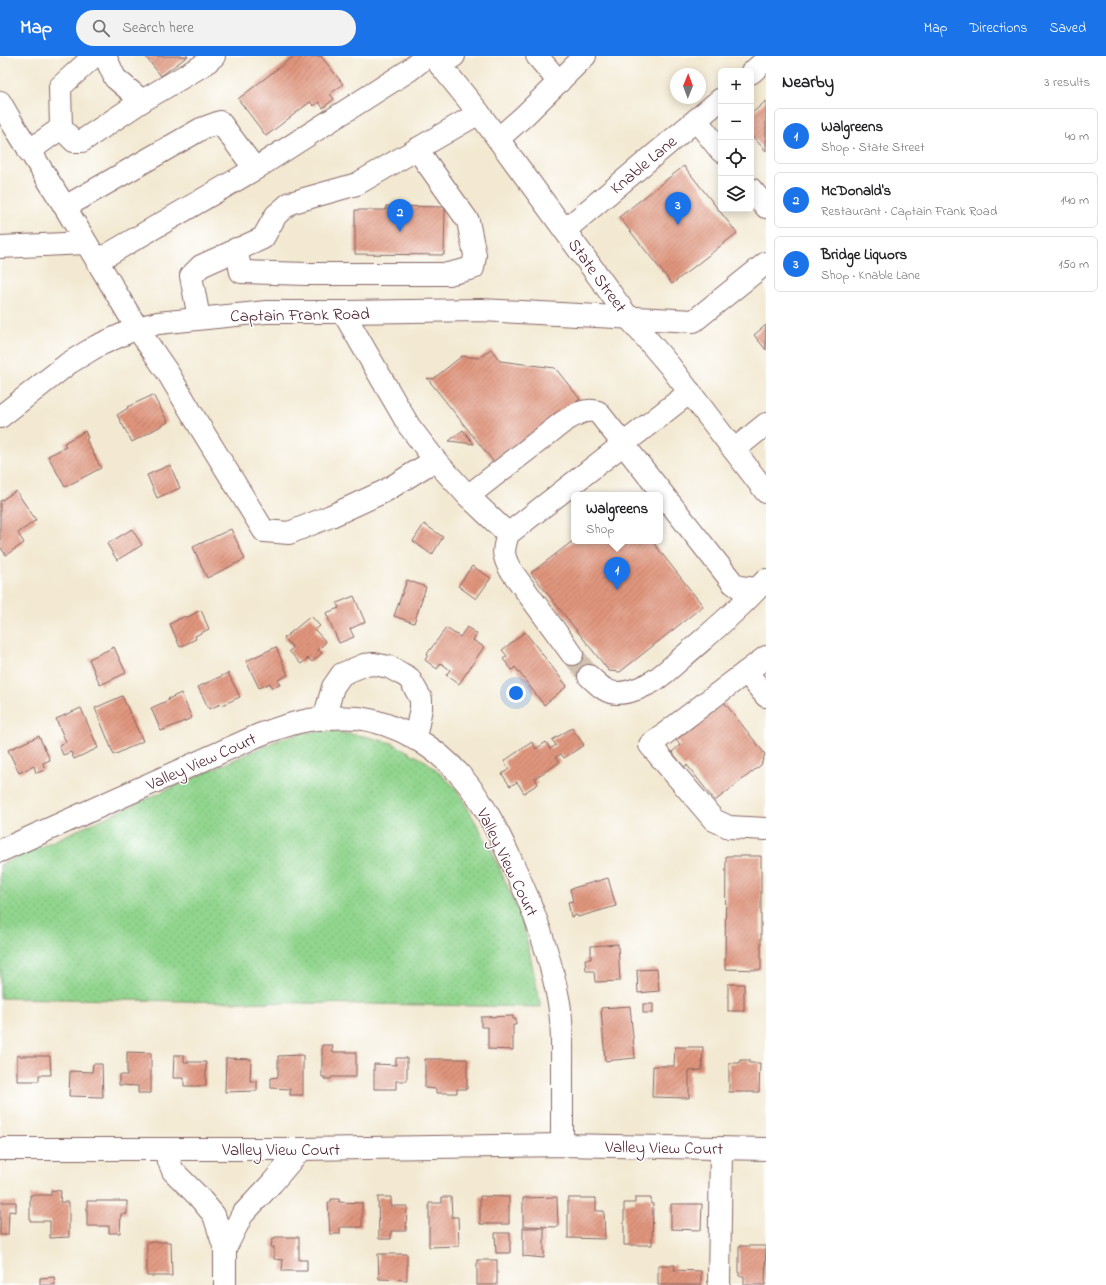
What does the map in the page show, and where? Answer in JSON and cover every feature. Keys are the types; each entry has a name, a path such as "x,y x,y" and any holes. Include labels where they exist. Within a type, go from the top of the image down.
{"street":[{"path":"94,56 60,87 60,128 74,141 82,141 142,101 205,64 214,56"},
{"path":"105,56 115,78 142,101"},
{"path":"537,56 559,82"},
{"path":"498,139 585,56"},
{"path":"0,247 92,252 255,169 408,70 439,58"},
{"name":"State Street","path":"439,58 628,318 669,365 766,492"},
{"path":"754,70 766,60"},
{"path":"0,102 5,125 29,151 65,207 137,328 168,373 264,531 288,533 331,516 385,491 435,460"},
{"name":"Knable Lane","path":"565,230 718,102"},
{"path":"199,318 191,276 201,266 263,238 276,215 290,203 357,184 479,113"},
{"path":"696,120 718,147"},
{"path":"65,207 201,129 220,122 255,169"},
{"path":"29,151 60,128"},
{"path":"236,249 241,272 307,274 448,274 472,268 475,255 468,221 417,149"},
{"path":"754,193 766,207"},
{"path":"628,318 694,321 766,263"},
{"name":"Captain Frank Road","path":"0,417 69,363 97,346 137,328 158,323 266,312 481,310 628,318"},
{"path":"343,312 409,426 435,460 468,496 508,534"},
{"path":"572,654 510,569 504,558 504,547 508,534 690,392"},
{"path":"468,496 563,422 576,414 586,411 598,412 661,492"},
{"path":"734,450 766,424"},
{"path":"663,494 733,583 739,587 761,584"},
{"path":"589,676 600,687 617,693 630,691 647,685 735,612 761,584"},
{"path":"766,657 650,745 714,820 729,827 766,829"},
{"path":"324,719 333,687 342,674 364,665 374,664 389,667 409,678 421,699 421,708 415,738"},
{"path":"746,672 766,696"},
{"name":"Valley View Court","path":"0,851 283,726 308,720 359,718 383,724 415,738 445,759 461,776 476,797 501,839 522,882 540,928 559,1004 562,1036 562,1145"},
{"name":"Valley View Court","path":"0,1149 301,1149 562,1145 766,1149"},
{"path":"164,1149 173,1171 198,1196 214,1215 225,1249 225,1285"},
{"path":"225,1249 242,1216 301,1149"},
{"path":"720,1285 721,1149"}],"green space":[{"path":"324,731 364,736 392,743 427,762 456,788 492,851 523,922 541,1007 0,998 0,865 278,740 303,733"}],"building":[{"path":"145,56 188,56 161,76"},
{"path":"294,56 321,56 343,84 330,94 334,99 323,108 319,102 314,106 310,102 266,136 238,99"},
{"path":"766,101 766,151 754,138 754,111"},
{"path":"684,166 718,209 718,212 720,212 737,233 672,284 619,217"},
{"path":"386,206 445,207 444,255 355,254 355,210 386,210"},
{"path":"766,325 766,350 754,335"},
{"path":"491,349 500,361 555,368 580,399 496,465 427,378 433,379 462,356 479,358"},
{"path":"153,395 168,422 132,442 117,415 128,408 127,407"},
{"path":"463,430 474,444 449,441"},
{"path":"85,431 88,438 86,439 101,468 65,487 48,456 66,447 64,443"},
{"path":"170,465 180,488 157,498 147,475"},
{"path":"16,491 36,520 18,533 24,543 6,555 0,547 0,501"},
{"path":"424,524 443,537 432,555 413,541"},
{"path":"132,529 142,545 117,560 107,544"},
{"path":"231,529 245,559 207,578 193,547"},
{"path":"571,542 571,544 654,544 703,606 620,672 609,671 531,573"},
{"path":"472,566 491,578 476,599 458,586"},
{"path":"407,580 426,587 414,623 394,616"},
{"path":"354,596 365,622 350,629 354,637 339,643 326,613 339,608 337,603"},
{"path":"201,610 209,629 195,636 196,639 180,647 170,624"},
{"path":"311,616 320,626 315,630 326,642 318,650 322,653 312,662 308,658 301,664 289,651 293,648 284,638"},
{"path":"467,627 477,634 473,640 484,647 459,684 446,675 450,670 441,663 437,669 425,660 428,655 427,654 446,628 460,637"},
{"path":"525,632 567,686 544,705 515,667 512,670 503,659 507,656 502,650"},
{"path":"114,647 126,673 100,685 89,659"},
{"path":"276,647 288,675 278,680 280,685 272,688 270,683 259,688 246,661"},
{"path":"228,673 240,697 209,709 198,687"},
{"path":"181,693 192,718 161,731 151,708"},
{"path":"122,696 143,741 114,755 95,708"},
{"path":"724,702 765,754 761,765 715,801 687,765 684,767 672,752 680,745 676,740"},
{"path":"81,708 98,748 74,759 71,752 63,755 59,745 66,742 56,719"},
{"path":"572,728 584,745 564,758 561,754 556,757 560,762 535,778 538,784 524,793 517,782 510,786 502,774 509,769 504,761 532,742 536,749 546,742 550,749 556,745 552,740"},
{"path":"39,736 50,760 43,763 45,770 36,773 34,766 19,773 8,750"},
{"path":"726,856 761,856 761,970 725,969"},
{"path":"608,878 616,906 578,917 577,915 571,917 568,902 573,901 570,889"},
{"path":"618,944 620,981 595,982 594,971 586,971 585,959 591,959 591,946"},
{"path":"657,969 659,991 638,993 637,970"},
{"path":"728,984 744,984 744,1011 728,1011"},
{"path":"643,1004 653,1004 653,1013 643,1013"},
{"path":"630,1006 635,1058 605,1061 601,1008"},
{"path":"513,1016 513,1019 516,1019 516,1025 513,1025 513,1050 488,1049 488,1027 481,1027 481,1017"},
{"path":"322,1045 333,1045 332,1052 356,1052 356,1077 331,1077 331,1079 324,1079 325,1077 322,1077"},
{"path":"675,1047 703,1047 702,1070 689,1071 689,1098 652,1097 653,1066 674,1066"},
{"path":"127,1052 151,1053 151,1093 138,1093 138,1086 119,1085 119,1075 127,1075"},
{"path":"174,1055 184,1055 184,1062 206,1062 206,1086 184,1086 184,1078 173,1078"},
{"path":"303,1055 303,1095 290,1095 290,1089 271,1088 271,1078 278,1077 278,1056"},
{"path":"17,1056 50,1056 51,1075 39,1075 39,1081 17,1081"},
{"path":"226,1058 251,1059 250,1081 257,1081 257,1091 225,1092"},
{"path":"396,1058 407,1058 407,1081 396,1081 396,1089 374,1089 374,1064 396,1065"},
{"path":"425,1059 467,1059 467,1089 457,1089 457,1093 436,1093 436,1089 425,1088"},
{"path":"740,1060 749,1060 749,1063 760,1063 759,1092 729,1092 729,1063 740,1063"},
{"path":"93,1064 102,1064 103,1097 69,1096 70,1071 92,1072"},
{"path":"51,1190 61,1191 60,1202 69,1202 69,1237 50,1238 50,1221 30,1221 30,1195 51,1195"},
{"path":"480,1196 509,1197 509,1224 480,1224"},
{"path":"378,1197 391,1197 391,1206 407,1206 406,1231 391,1231 391,1239 379,1239"},
{"path":"442,1197 451,1197 452,1217 458,1217 459,1246 429,1247 429,1203 442,1203"},
{"path":"557,1197 558,1227 523,1226 523,1198"},
{"path":"568,1198 596,1198 596,1211 604,1211 605,1239 568,1238"},
{"path":"635,1198 651,1198 651,1204 653,1204 652,1245 624,1245 624,1203 635,1203"},
{"path":"331,1199 339,1199 339,1202 362,1203 362,1227 340,1227 340,1234 330,1234 328,1202 331,1202"},
{"path":"87,1201 127,1201 127,1214 121,1214 120,1233 109,1233 109,1226 87,1226"},
{"path":"0,1202 16,1202 16,1212 9,1211 8,1235 0,1235"},
{"path":"671,1204 702,1204 701,1230 671,1229"},
{"path":"523,1228 544,1228 544,1258 523,1256"},
{"path":"495,1233 510,1233 510,1253 496,1253"},
{"path":"275,1237 299,1237 299,1260 307,1260 307,1271 282,1271 283,1260 274,1259 274,1247 271,1247 272,1240"},
{"path":"147,1242 171,1242 172,1276 147,1276"},
{"path":"739,1246 766,1246 765,1285 744,1285 744,1276 739,1276"},
{"path":"378,1254 407,1254 407,1280 379,1279"},
{"path":"477,1260 497,1260 497,1285 477,1285"},
{"path":"658,1265 675,1265 674,1270 701,1271 701,1285 658,1285"},
{"path":"54,1277 55,1285 40,1285 40,1278"}],"tunnel":[{"path":"572,654 589,676"}],"place":[{"name":"Bridge Liquors","path":"678,225"},
{"name":"McDonald's","path":"400,232"},
{"name":"Walgreens","path":"617,590"}]}
